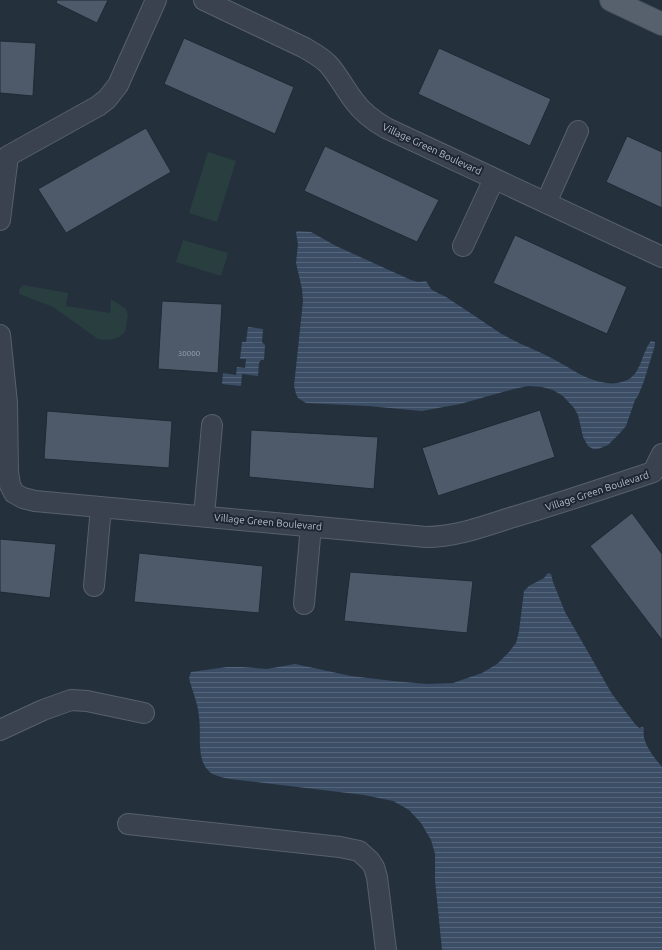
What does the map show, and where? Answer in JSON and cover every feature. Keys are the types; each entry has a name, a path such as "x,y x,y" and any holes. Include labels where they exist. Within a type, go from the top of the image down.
{"main road":[{"path":"611,0 662,24"}],"street":[{"path":"0,220 4,153 98,106 108,99 118,85 156,0"},
{"name":"Village Green Boulevard","path":"204,0 305,48 318,56 327,63 362,111 378,124 662,257"},
{"path":"546,203 578,131"},
{"path":"464,246 494,179"},
{"name":"Village Green Boulevard","path":"0,335 7,403 8,472 10,485 7,495 35,501 426,537 449,536 576,499 658,478 662,454"},
{"path":"204,516 212,425"},
{"path":"94,586 100,507"},
{"path":"304,604 311,526"},
{"path":"0,730 43,710 71,700 87,701 144,713"},
{"path":"128,824 340,847 359,851 370,861 377,876 386,950"}],"green space":[{"path":"208,152 236,161 217,222 189,213"},
{"path":"183,240 228,253 221,276 176,262"},
{"path":"23,285 68,293 66,306 110,313 111,299 126,309 128,316 125,332 119,337 109,340 98,339 53,307 19,294 19,290"}],"water":[{"path":"297,231 311,232 336,246 411,280 418,282 426,281 431,289 500,333 593,380 618,383 631,378 638,369 645,351 651,341 655,342 644,381 635,400 626,426 608,445 598,449 593,449 588,446 583,437 578,415 574,408 563,396 553,390 542,387 528,386 460,404 422,411 368,406 306,403 298,398 294,386 303,301 296,263 298,244"},
{"path":"248,327 263,329 262,342 265,345 264,360 261,360 259,363 258,376 242,374 241,386 222,384 223,373 236,375 237,367 245,368 246,359 240,359 242,342 246,342"},
{"path":"548,573 551,574 565,612 612,694 635,724 639,728 643,727 646,744 662,767 662,950 442,950 435,880 435,854 431,840 421,823 409,810 393,801 364,795 230,779 215,775 208,771 204,765 200,749 200,724 198,712 189,678 191,672 227,667 267,669 295,664 351,676 427,684 453,683 482,673 497,664 509,652 516,643 519,631 524,591 529,586 544,578"}],"building":[{"path":"57,0 108,0 97,23 56,3"},
{"path":"184,38 294,87 275,134 164,84"},
{"path":"0,41 36,43 33,96 0,93"},
{"path":"439,48 551,99 530,146 418,94"},
{"path":"146,128 171,172 66,233 38,189"},
{"path":"627,136 662,152 662,208 606,182"},
{"path":"325,146 439,200 417,242 304,191"},
{"path":"515,235 627,287 607,334 493,283"},
{"path":"162,301 222,304 218,373 158,369"},
{"path":"540,410 555,457 438,496 422,448"},
{"path":"47,411 172,421 169,468 44,459"},
{"path":"251,430 378,437 374,489 249,477"},
{"path":"632,513 662,554 662,640 590,546"},
{"path":"0,539 56,544 50,598 0,592"},
{"path":"139,553 263,566 259,613 134,602"},
{"path":"350,572 473,581 467,633 344,621"}]}
